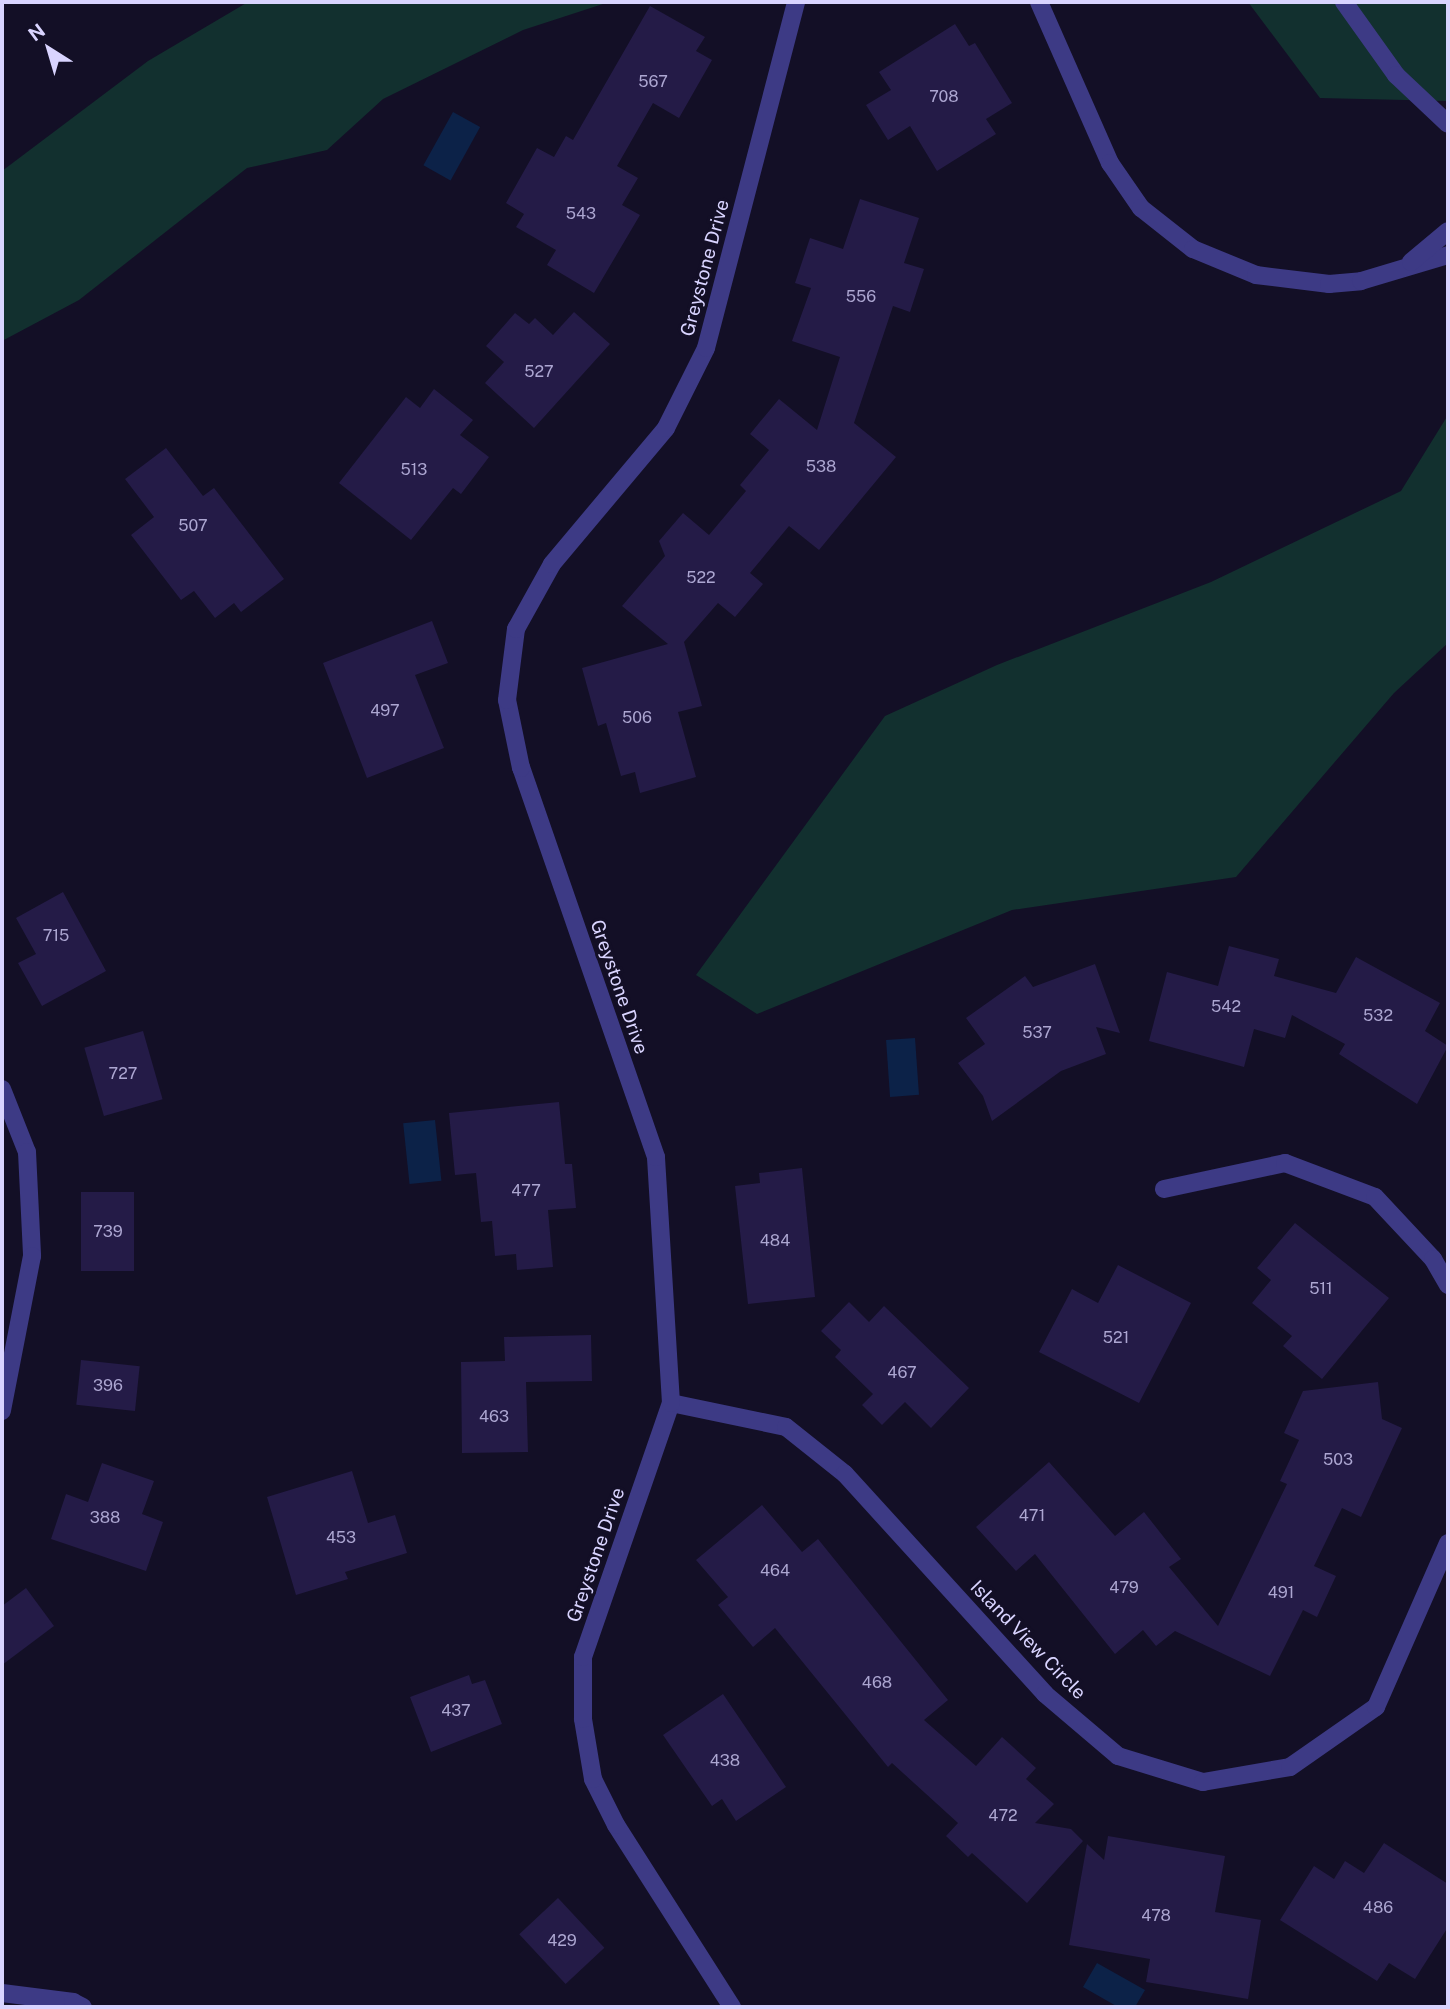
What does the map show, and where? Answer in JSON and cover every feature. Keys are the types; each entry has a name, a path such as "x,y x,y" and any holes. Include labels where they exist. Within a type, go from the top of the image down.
{"street":[{"name":"Greystone Drive","path":"732,2007 616,1825 593,1779 583,1719 583,1657 671,1403 656,1157 521,768 507,699 516,629 552,564 666,428 706,348 796,2"},
{"path":"1039,2 1110,163 1141,208 1168,234 1224,265 1255,275 1329,284 1361,281 1448,255"},
{"path":"1345,2 1396,75 1448,124"},
{"path":"1403,269 1448,231"},
{"path":"2,1089 27,1152 32,1256 2,1411"},
{"path":"1164,1189 1285,1163 1375,1197 1433,1259 1448,1284"},
{"name":"Island View Circle","path":"671,1403 786,1427 845,1474 1045,1694 1118,1756 1203,1782 1290,1767 1376,1707 1448,1543"},
{"path":"2,1993 73,2002 83,2007"}],"green space":[{"path":"248,2 609,2 523,30 383,99 327,150 247,168 79,300 2,341 2,171 148,61"},
{"path":"1248,2 1448,2 1448,101 1320,98"},
{"path":"1448,415 1448,643 1394,693 1236,877 1012,910 757,1014 696,975 885,716 997,665 1211,582 1401,491"}],"water":[{"path":"453,112 480,127 451,180 423,165"},
{"path":"915,1038 919,1095 890,1097 886,1040"},
{"path":"435,1120 441,1181 410,1184 403,1123"},
{"path":"1097,1963 1145,1990 1135,2007 1118,2007 1083,1987"}],"building":[{"path":"650,6 705,37 696,51 712,60 679,118 653,103 617,166 638,178 622,205 640,215 594,293 547,265 556,250 516,227 524,214 506,203 537,148 554,157 566,136 573,140"},
{"path":"955,24 969,46 975,43 1012,103 986,119 996,134 937,171 910,126 888,140 866,105 891,90 879,72"},
{"path":"860,199 919,218 904,263 924,269 910,312 893,306 854,423 896,457 819,550 789,526 750,573 763,584 735,617 718,603 684,642 702,706 678,712 696,777 640,793 635,772 621,776 606,723 598,726 582,668 668,644 622,606 665,556 659,541 683,513 709,535 746,491 740,485 769,450 750,434 779,399 817,430 840,357 792,341 811,288 795,283 810,238 843,249"},
{"path":"574,312 610,344 534,428 485,383 504,362 486,346 515,313 529,324 535,318 553,335"},
{"path":"434,389 473,420 460,435 489,457 461,494 453,488 411,540 339,483 406,397 420,408"},
{"path":"166,448 203,496 214,488 284,579 241,612 234,603 215,618 194,591 181,600 131,535 154,517 125,479"},
{"path":"432,621 448,663 415,675 444,748 367,778 323,663"},
{"path":"63,892 106,971 42,1006 18,963 36,954 16,918"},
{"path":"1229,946 1279,959 1274,976 1336,993 1356,957 1440,1003 1425,1031 1448,1046 1417,1104 1339,1054 1345,1044 1292,1015 1285,1038 1254,1029 1244,1067 1149,1041 1167,972 1218,986"},
{"path":"1095,964 1120,1033 1096,1027 1106,1054 1061,1071 992,1121 983,1096 958,1063 985,1044 966,1018 1025,976 1033,987"},
{"path":"143,1031 163,1099 104,1116 84,1048"},
{"path":"559,1102 565,1164 572,1164 576,1208 548,1210 553,1267 517,1270 516,1254 495,1256 492,1221 481,1222 476,1173 455,1175 449,1113"},
{"path":"802,1168 815,1297 748,1304 735,1186 760,1183 759,1173"},
{"path":"81,1192 134,1192 134,1271 81,1271"},
{"path":"1295,1223 1389,1298 1322,1379 1283,1346 1292,1336 1252,1303 1271,1280 1257,1268"},
{"path":"1118,1265 1191,1303 1139,1403 1039,1352 1072,1289 1098,1303"},
{"path":"849,1302 869,1322 884,1306 969,1388 931,1428 905,1402 882,1425 862,1405 873,1394 835,1357 841,1350 821,1331"},
{"path":"591,1335 592,1381 526,1382 528,1452 462,1453 461,1362 505,1361 504,1337"},
{"path":"81,1360 140,1366 135,1411 76,1405"},
{"path":"1378,1382 1382,1419 1402,1428 1361,1517 1342,1508 1314,1566 1336,1576 1317,1617 1303,1610 1270,1676 1175,1631 1156,1646 1143,1630 1115,1654 1035,1554 1016,1571 976,1527 1049,1462 1115,1536 1144,1512 1181,1559 1169,1567 1218,1626 1287,1484 1280,1481 1299,1440 1284,1433 1303,1391"},
{"path":"102,1463 154,1481 142,1514 163,1522 146,1571 51,1539 66,1494 88,1502"},
{"path":"352,1471 368,1523 395,1515 407,1553 345,1572 348,1579 296,1595 267,1497"},
{"path":"762,1505 802,1552 818,1539 948,1700 924,1720 976,1766 1002,1737 1036,1768 1026,1779 1054,1804 1035,1823 1071,1829 1083,1841 1027,1903 972,1853 968,1857 946,1836 958,1823 892,1763 888,1767 775,1628 753,1647 718,1605 728,1597 696,1560"},
{"path":"26,1588 54,1626 2,1665 2,1606"},
{"path":"469,1675 472,1684 485,1680 502,1724 431,1752 410,1697"},
{"path":"723,1694 786,1787 736,1821 722,1799 712,1806 663,1735"},
{"path":"1108,1836 1225,1856 1215,1912 1261,1920 1248,1999 1146,1982 1150,1959 1069,1945 1087,1844 1104,1860"},
{"path":"1384,1843 1448,1884 1448,1927 1415,1979 1389,1963 1377,1981 1280,1920 1314,1866 1334,1879 1345,1861 1364,1873"},
{"path":"558,1898 604,1948 566,1984 519,1934"}]}
